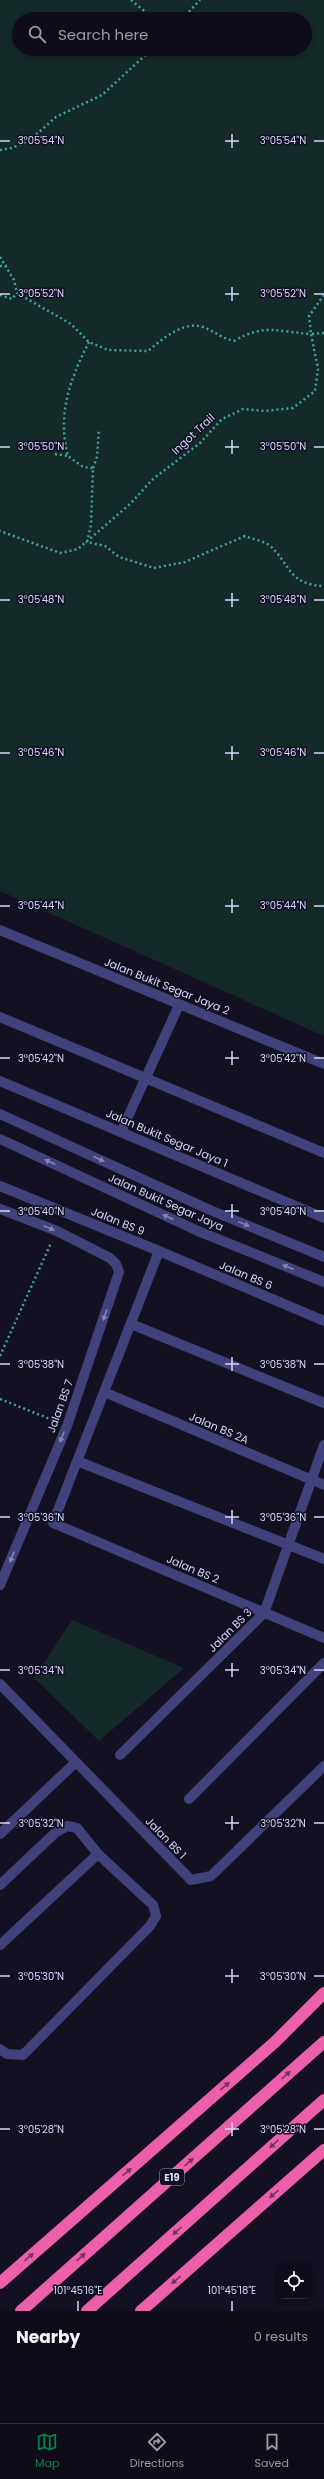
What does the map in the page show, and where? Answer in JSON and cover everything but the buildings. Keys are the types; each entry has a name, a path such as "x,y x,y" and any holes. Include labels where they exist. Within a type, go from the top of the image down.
{"highway":[{"path":"0,2283 275,2042 324,1993"},
{"name":"E19","path":"21,2311 324,2042"},
{"path":"87,2311 324,2100"},
{"path":"142,2311 324,2150"}],"street":[{"name":"Jalan Bukit Segar Jaya 2","path":"0,930 324,1064"},
{"path":"121,1132 180,1004"},
{"path":"0,1017 324,1153"},
{"name":"Jalan Bukit Segar Jaya 1","path":"0,1080 324,1218"},
{"name":"Jalan Bukit Segar Jaya","path":"0,1114 210,1210 324,1257"},
{"name":"Jalan Bukit Segar Jaya","path":"0,1139 198,1231 324,1282"},
{"name":"Jalan BS 9","path":"0,1186 159,1251"},
{"name":"Jalan BS 7","path":"0,1209 57,1231 110,1258 116,1264 119,1272 67,1426 0,1585"},
{"path":"159,1251 77,1461 324,1559"},
{"name":"Jalan BS 6","path":"159,1251 324,1321"},
{"path":"131,1324 324,1403"},
{"name":"Jalan BS 2A","path":"104,1392 324,1485"},
{"name":"Jalan BS 3","path":"120,1755 264,1613 324,1445"},
{"name":"Jalan BS 2","path":"77,1461 53,1523 324,1638"},
{"path":"189,1799 324,1663"},
{"name":"Jalan BS 1","path":"0,1684 190,1880 211,1876 324,1766"},
{"path":"0,1834 76,1762"},
{"path":"0,1885 55,1833 67,1826 77,1828 98,1854 153,1905 156,1916 150,1926 23,2055 7,2054 0,2049"},
{"path":"0,1945 98,1854"}],"path":[{"path":"131,0 146,12"},
{"path":"189,12 200,0"},
{"path":"0,150 12,148 30,140 56,117 102,95 144,56"},
{"path":"0,257 7,266 14,280 17,292 71,324 89,342 108,350 148,351 165,337 186,327 202,327 220,337 234,341 250,332 272,329 311,334 324,332"},
{"path":"0,266 7,266"},
{"path":"0,295 12,299 17,292"},
{"name":"Ingot Trail","path":"0,531 60,553 78,549 130,504 153,480 200,443 222,419 243,409 265,411 293,408 315,391 318,369 309,316 324,295"},
{"path":"68,456 64,440 65,408 73,374 89,342"},
{"path":"99,429 97,457 93,468 91,525 87,542 105,546 119,556 154,568 185,562 245,536 268,545 290,572 310,585 324,586"},
{"path":"56,454 68,456 83,466 93,468"},
{"path":"0,1356 57,1231"},
{"path":"0,1399 67,1426"}],"green space":[{"path":"0,0 324,0 324,1036 0,891"},
{"path":"72,1620 184,1668 99,1741 34,1678"}]}
